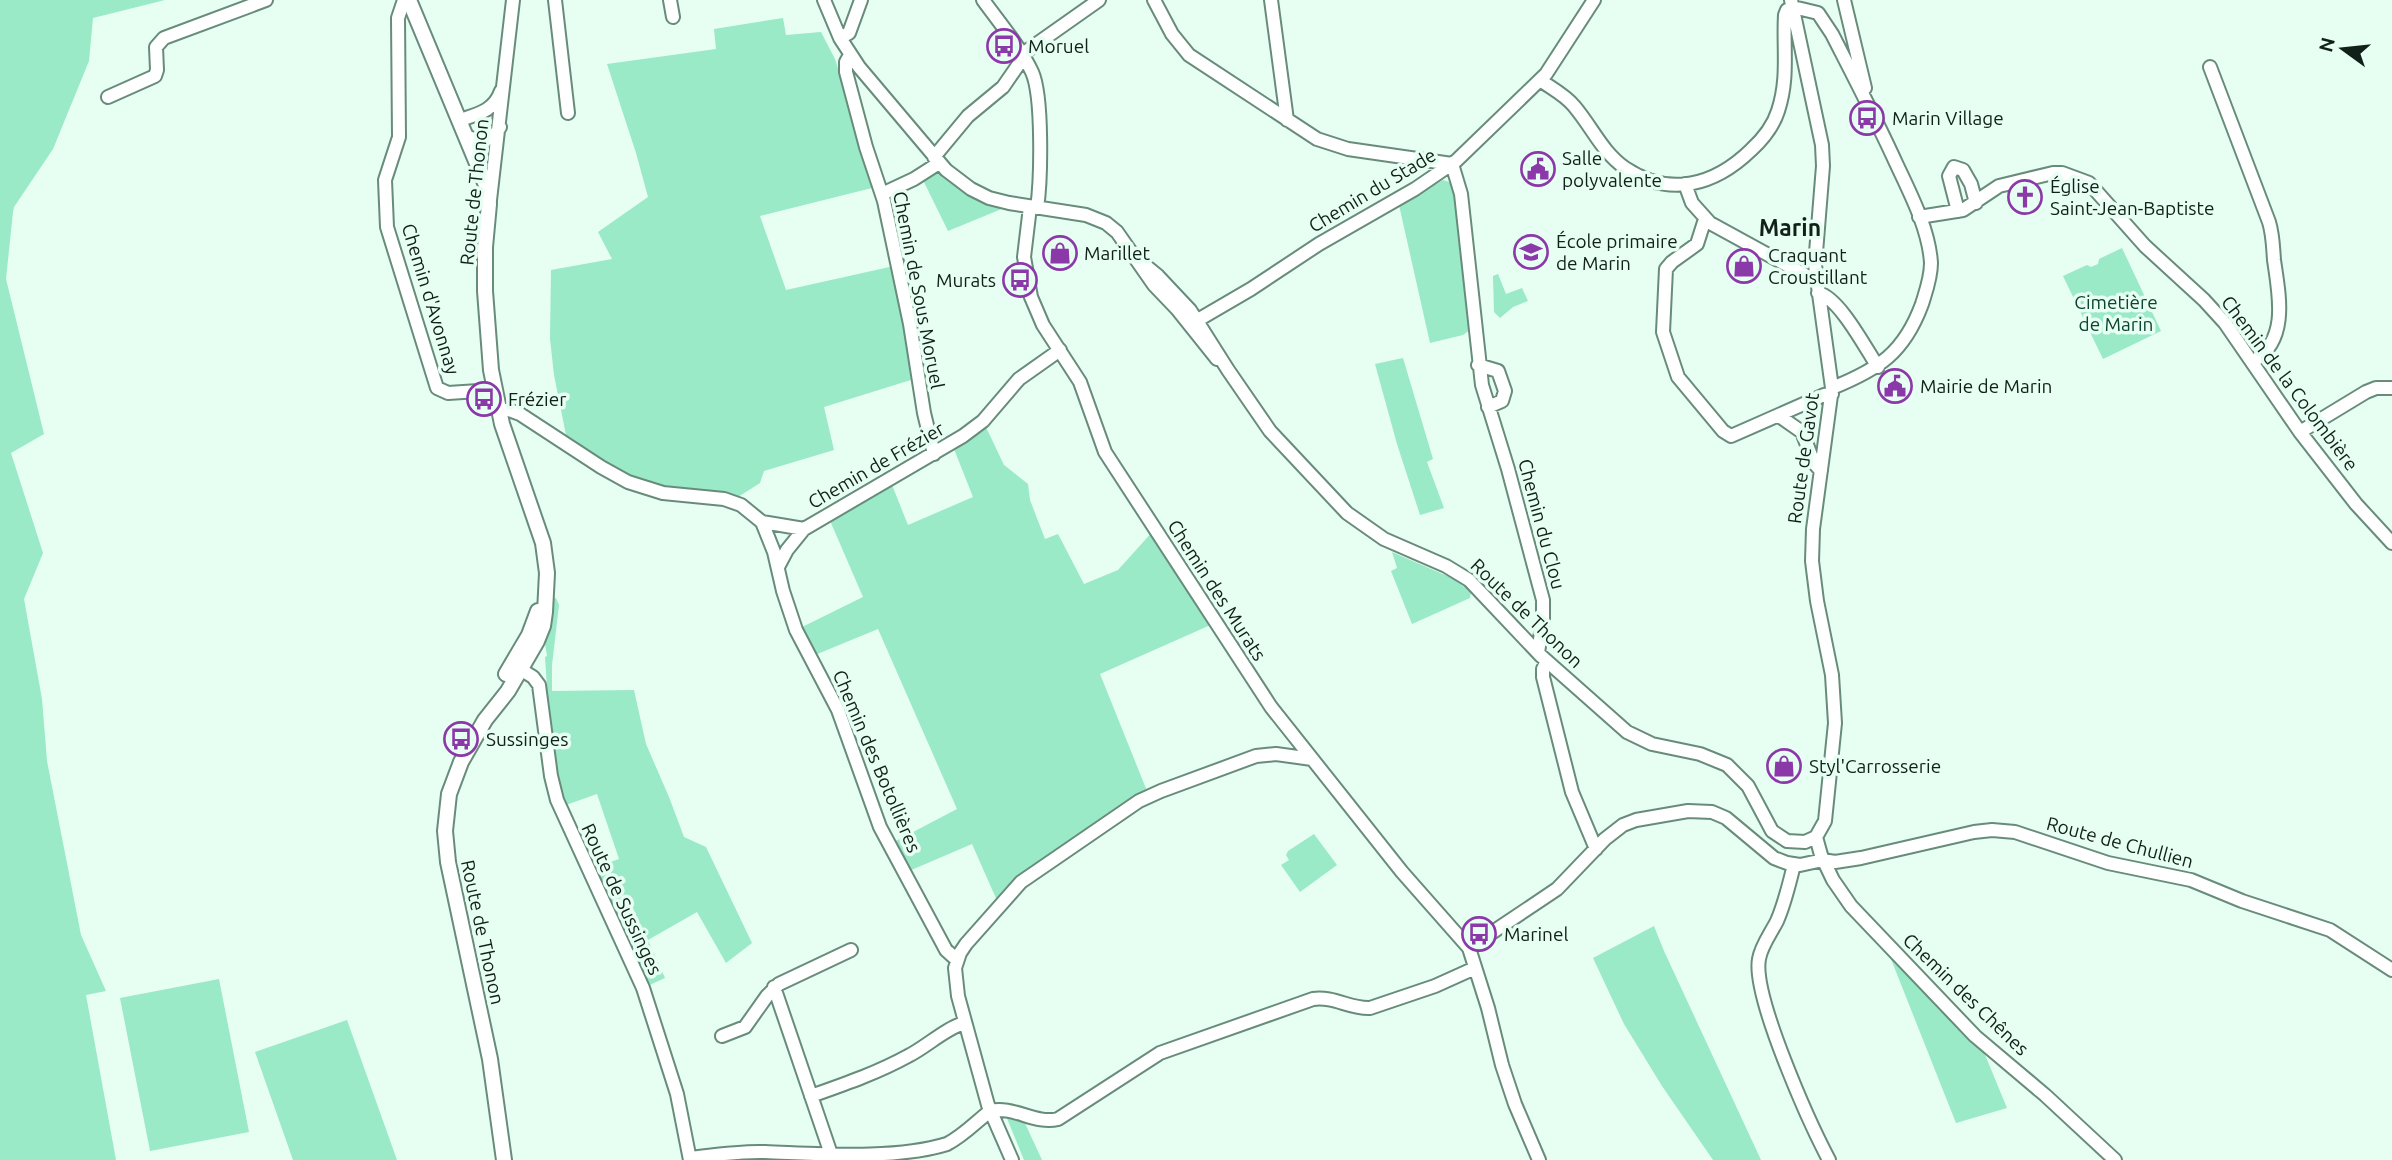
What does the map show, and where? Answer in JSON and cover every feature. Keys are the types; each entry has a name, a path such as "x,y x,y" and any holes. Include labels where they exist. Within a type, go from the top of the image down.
{"main road":[{"path":"406,0 467,136 486,185 488,211"},
{"name":"Route de Thonon","path":"488,211 485,291 489,357 498,411 541,534 546,563 543,626 516,666 505,696 485,720 456,774 448,800 445,831 450,872 495,1086 504,1160"}],"street":[{"path":"108,97 155,76 156,47 164,38 266,0"},
{"name":"Chemin d'Avonnay","path":"406,0 398,18 399,138 385,180 387,227 437,388 448,393 494,390"},
{"name":"Route de Thonon","path":"488,211 513,0"},
{"path":"555,0 568,113"},
{"path":"670,0 673,17"},
{"name":"Route de Thonon","path":"824,0 840,38 877,91 937,160 962,183 999,201 1100,219 1117,232 1135,257 1172,290 1283,447 1347,513 1384,539 1446,566 1469,580 1542,657 1635,737 1652,744 1718,760 1735,771 1748,786 1768,827 1781,839 1799,843 1816,837"},
{"path":"840,38 849,33 861,0"},
{"name":"Chemin des Murats","path":"983,0 1032,73 1037,89 1040,148 1033,207 1024,243 1027,278 1040,318 1080,382 1099,439 1114,468 1258,688 1402,872 1469,948"},
{"path":"882,194 914,179 937,160 968,116 1003,87 1022,57 1099,0"},
{"path":"1154,0 1172,34 1189,55 1317,139 1335,146 1452,164"},
{"path":"1271,0 1287,120"},
{"name":"Chemin du Stade","path":"1194,323 1452,164 1540,80 1556,61 1594,0"},
{"path":"1844,0 1851,37 1865,82 1864,97"},
{"path":"1540,80 1574,106 1603,147 1625,168 1658,182 1685,184 1705,181 1721,174 1762,140 1775,120 1781,103 1786,69 1787,10 1792,3 1813,10 1822,17 1864,97 1919,218 1930,257 1928,284 1908,335 1895,352 1878,367 1738,435 1728,435 1682,382 1672,365 1663,332 1665,274 1672,262 1697,244 1705,219"},
{"name":"Route de Gavot","path":"1792,3 1822,145 1823,166 1815,253 1816,278 1831,366 1832,391 1813,529 1812,567 1832,675 1835,707 1826,814 1823,827 1816,837"},
{"name":"Chemin de Sous Moruel","path":"850,55 846,62 847,78 882,194 908,313 923,413 934,454"},
{"path":"2210,66 2273,237 2280,291 2278,325 2270,346 2254,361"},
{"path":"460,120 493,106 502,88"},
{"path":"467,136 484,141 493,137 500,127"},
{"name":"Chemin du Clou","path":"1452,164 1461,194 1478,365 1542,594 1542,673 1575,801 1596,849"},
{"path":"1919,218 1958,211 1976,203 1971,184 1963,170 1954,167 1949,176 1958,211"},
{"name":"Chemin de la Colombière","path":"1976,203 1999,186 2057,173 2083,180 2094,187 2145,246 2215,311 2254,361 2301,432 2356,504 2392,543"},
{"path":"1685,184 1692,203 1705,219 1807,276 1816,278"},
{"path":"1818,293 1825,296 1844,316 1878,367"},
{"name":"Chemin de Frézier","path":"498,411 509,410 520,414 628,482 663,493 732,501 762,522 804,529 947,447 978,425 1019,379 1060,349"},
{"path":"1478,365 1498,371 1505,391 1502,401 1488,407"},
{"path":"2301,432 2366,392 2376,388 2392,388"},
{"path":"1779,416 1802,432 1814,463 1821,471"},
{"name":"Chemin des Botollières","path":"762,522 778,567 787,607 796,630 838,710 880,827 946,950 957,960"},
{"path":"778,567 787,550 804,529"},
{"name":"Route de Sussinges","path":"516,666 533,677 539,685 556,800 643,988 677,1094 690,1159"},
{"path":"1012,1160 990,1111 964,1023 955,978 957,960 973,935 1021,882 1139,802 1161,791 1256,756 1276,754 1312,760"},
{"path":"1539,1160 1502,1065 1492,1021 1469,948 1558,889 1618,828 1629,822 1704,810 1726,818 1774,858 1794,865 1781,910 1761,952 1758,971 1770,1021 1829,1160"},
{"name":"Route de Chullien","path":"1794,865 1861,858 1974,832 2015,832 2108,863 2191,880 2250,904 2311,923 2337,934 2392,970"},
{"name":"Chemin des Chênes","path":"1816,837 1823,860 1839,891 1851,906 1963,1024 2046,1095 2115,1160"},
{"path":"722,1036 742,1030 774,987 783,981 851,950"},
{"path":"690,1159 754,1152 880,1157 934,1148 956,1138 990,1111 1003,1110 1048,1121 1058,1119 1144,1062 1169,1050 1307,1001 1328,998 1359,1008 1370,1008 1426,989 1475,968"},
{"path":"774,987 832,1157"},
{"path":"811,1096 892,1065 964,1023"}],"green space":[{"path":"0,0 165,0 93,18 89,61 53,149 14,207 6,279 44,434 11,453 43,553 24,599 42,699 47,761 81,935 106,991 86,995 116,1160 0,1160"},
{"path":"783,18 786,35 821,32 835,59 876,187 760,216 786,290 894,266 914,379 824,407 834,450 764,471 760,483 738,497 644,483 620,472 566,435 550,339 551,270 612,259 598,232 648,197 607,64 716,49 714,29"},
{"path":"939,170 969,194 1004,208 948,231 922,178"},
{"path":"1443,180 1449,182 1457,192 1470,330 1463,335 1430,343 1399,205"},
{"name":"Cimetière de Marin","path":"2122,248 2161,331 2103,359 2063,276 2087,265 2091,267 2098,264 2099,259"},
{"path":"1498,274 1506,294 1522,288 1528,301 1513,307 1500,318 1494,312 1493,276"},
{"path":"1403,358 1433,459 1427,462 1444,508 1420,515 1375,364"},
{"path":"983,421 1004,465 1028,484 1030,500 1045,539 1058,534 1084,584 1118,570 1154,530 1215,623 1100,674 1149,796 999,905 972,844 909,871 894,842 957,809 878,629 810,657 796,630 863,597 828,516 890,480 908,525 973,497 952,444"},
{"path":"1392,552 1454,579 1471,592 1470,598 1412,624 1391,571 1397,568"},
{"path":"552,598 556,598 559,605 552,665 552,691 634,690 646,744 684,837 706,847 752,943 726,963 697,912 648,940 665,978 643,988 588,870 619,859 597,794 563,806 560,796 544,693 547,687 547,656 544,637"},
{"path":"1314,834 1337,865 1300,892 1281,865 1289,860 1286,855 1288,851"},
{"path":"1654,926 1761,1160 1713,1160 1662,1086 1624,1024 1593,958"},
{"path":"1887,949 1981,1045 2007,1108 1956,1123"},
{"path":"219,979 249,1132 150,1151 120,998"},
{"path":"347,1020 397,1160 293,1160 255,1052"},
{"path":"1006,1116 1024,1121 1042,1160 1024,1160"}],"place":[{"name":"Moruel","path":"1004,46"},
{"name":"Marin Village","path":"1867,118"},
{"name":"Salle polyvalente","path":"1538,169"},
{"name":"Église Saint-Jean-Baptiste","path":"2025,197"},
{"name":"École primaire de Marin","path":"1531,252"},
{"name":"Marillet","path":"1060,253"},
{"name":"Craquant Croustillant","path":"1744,266"},
{"name":"Murats","path":"1020,280"},
{"name":"Mairie de Marin","path":"1895,386"},
{"name":"Frézier","path":"484,399"},
{"name":"Sussinges","path":"461,739"},
{"name":"Styl'Carrosserie","path":"1784,766"},
{"name":"Marinel","path":"1479,934"}],"district":[{"name":"Marin","path":"1790,228"}]}
